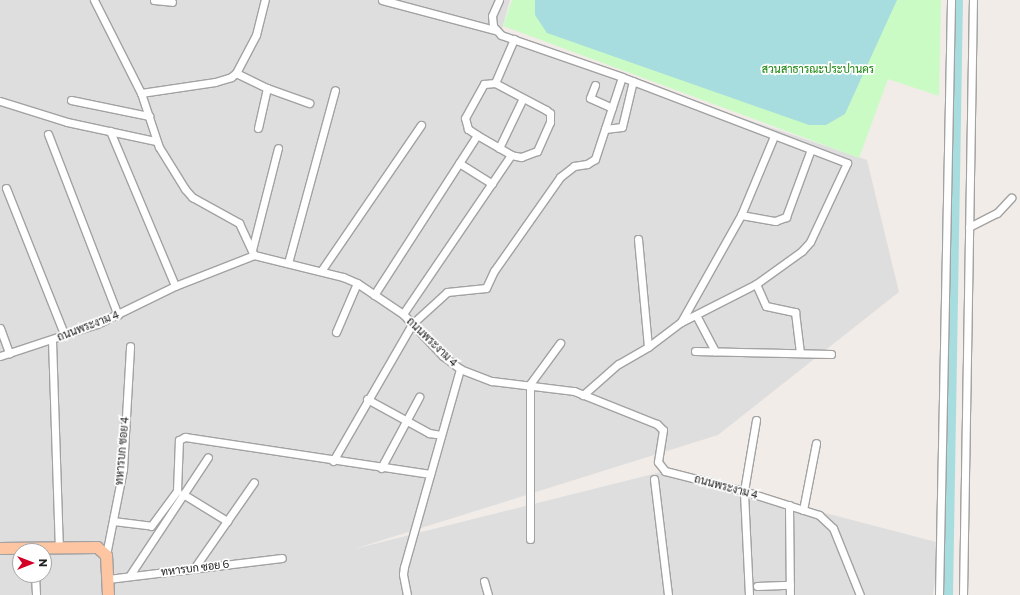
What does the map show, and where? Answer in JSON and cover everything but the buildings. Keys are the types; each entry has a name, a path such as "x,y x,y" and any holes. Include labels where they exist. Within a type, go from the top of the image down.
{"main road":[{"path":"52,547 97,547 106,555 108,595"},
{"path":"0,548 12,548"}],"street":[{"path":"94,0 141,93 156,141 185,189 192,197 239,223 253,252"},
{"path":"154,0 172,2"},
{"path":"141,93 215,82 236,73 256,35 265,0"},
{"path":"382,0 495,30 514,39 633,81 847,163 810,242 802,251 756,284 681,322 648,347 618,364 583,395"},
{"path":"495,30 492,16 499,0"},
{"path":"939,595 951,0"},
{"path":"963,595 973,0"},
{"path":"495,83 514,39"},
{"path":"236,73 267,88 309,103"},
{"path":"333,461 367,399 412,324 447,292 486,288 494,271 560,177 574,166 587,164 595,159 622,77"},
{"path":"605,129 622,127 633,81"},
{"path":"495,83 523,98 550,113 550,122 537,151 521,157 511,155 468,129 465,118 484,84 495,83"},
{"path":"595,85 590,98 612,108"},
{"path":"258,128 267,88"},
{"path":"288,263 335,90"},
{"path":"499,148 523,98"},
{"path":"71,100 149,116"},
{"path":"0,101 67,122 156,141"},
{"path":"322,271 421,125"},
{"path":"110,131 175,286"},
{"path":"48,134 118,315"},
{"path":"374,295 477,135"},
{"path":"681,322 741,215 774,136"},
{"path":"253,252 278,148"},
{"path":"741,215 775,221 786,217 811,149"},
{"path":"403,314 511,155"},
{"path":"459,163 492,184"},
{"path":"6,188 64,334"},
{"path":"969,227 997,213 1011,198"},
{"path":"638,239 648,347"},
{"name":"ถนนพระงาม 4","path":"0,356 97,324 175,286 253,252 288,263 322,271 357,283 403,314 460,369 492,380 568,390 657,424 662,430 658,462 659,466 665,471 744,491 819,515 833,528 860,595"},
{"path":"336,332 357,283"},
{"path":"756,284 766,306 795,312 800,353"},
{"path":"696,314 715,351"},
{"path":"0,328 9,352"},
{"path":"52,340 59,546"},
{"path":"530,540 530,384 560,344"},
{"name":"ทหารบก ซอย 4","path":"106,555 123,469 130,346"},
{"path":"695,351 831,354"},
{"path":"407,595 403,574 460,369"},
{"path":"381,468 419,397"},
{"path":"367,399 428,433 441,435"},
{"path":"749,595 744,491 756,420"},
{"path":"113,521 151,526 177,491 181,438 430,474"},
{"path":"803,510 816,443"},
{"path":"130,575 208,457"},
{"path":"654,479 668,595"},
{"path":"195,567 254,482"},
{"path":"183,494 226,522"},
{"path":"789,505 790,595"},
{"name":"ทหารบก ซอย 6","path":"108,579 195,567 282,558"},
{"path":"484,581 488,595"},
{"path":"35,583 36,595"},
{"path":"757,586 790,585"}],"shaded area":[{"path":"0,0 510,0 500,36 867,160 899,292 718,435 354,549 665,471 940,543 933,595 0,595"}],"green space":[{"name":"สวนสาธารณะประปานคร","path":"512,0 941,0 939,96 888,79 859,158 503,26"}],"water":[{"name":"สวนสาธารณะประปานคร","path":"535,0 897,0 845,114 826,125 809,125 547,33 535,15"}],"waterway":[{"path":"948,595 958,0"}]}
